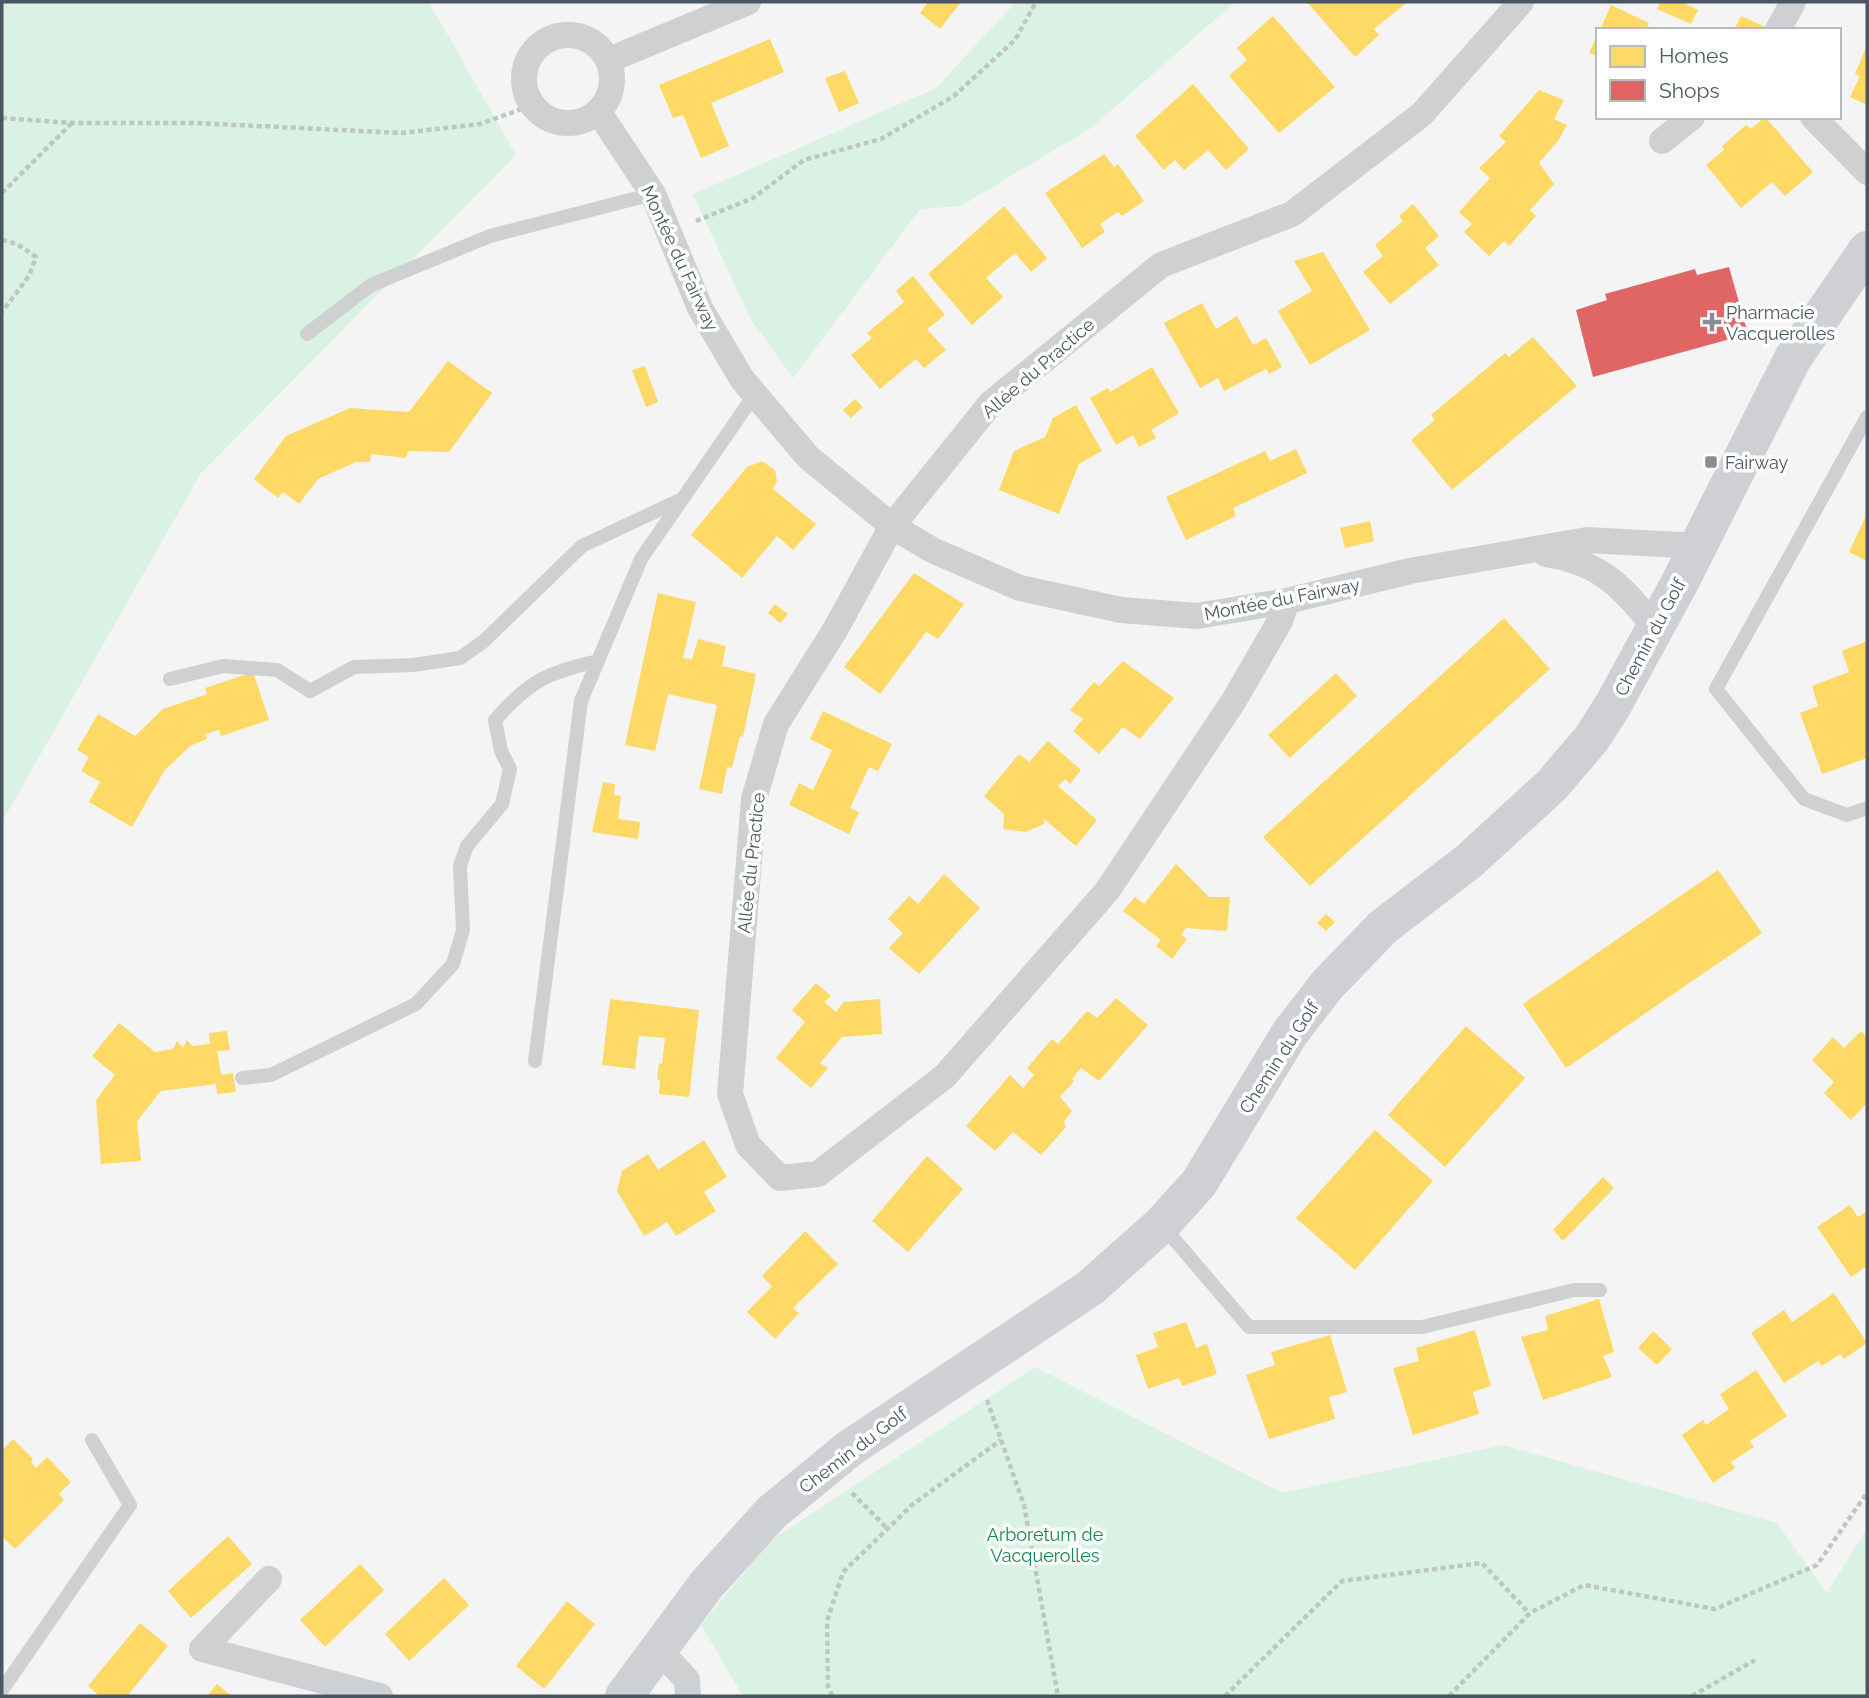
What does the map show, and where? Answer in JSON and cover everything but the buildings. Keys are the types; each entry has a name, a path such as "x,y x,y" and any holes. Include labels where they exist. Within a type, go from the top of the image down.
{"street":[{"path":"609,60 748,2"},
{"name":"Allée du Practice","path":"1287,601 1280,621 1233,702 1107,891 945,1076 818,1174 780,1178 748,1145 730,1094 754,799 776,724 835,630 892,526 991,403 1161,265 1292,214 1422,114 1521,2"},
{"path":"1778,28 1793,2"},
{"path":"559,35 588,39 609,60 612,87 598,111 586,120 557,122 533,106 524,78 527,63 534,50 545,41 559,35"},
{"name":"Montée du Fairway","path":"598,111 653,194 700,308 741,379 808,457 892,526 932,550 1020,588 1121,610 1197,616 1287,601 1410,571 1531,552 1587,540 1699,546"},
{"path":"1662,141 1690,119"},
{"path":"1815,119 1867,172"},
{"name":"Chemin du Golf","path":"624,1696 707,1584 772,1512 850,1448 1090,1288 1162,1224 1199,1183 1290,1033 1327,985 1383,927 1469,861 1552,785 1592,738 1656,628 1793,358 1867,250"},
{"path":"1617,583 1623,563 1635,541"},
{"name":"Montée du Fairway","path":"1531,552 1578,560 1617,583 1656,628"},
{"path":"269,1578 202,1649 380,1696"},
{"path":"658,1649 687,1680 688,1696"}],"lane":[{"path":"307,334 371,285 490,236 653,194"},
{"path":"535,1061 581,701 641,559 755,394"},
{"path":"1867,417 1716,689 1804,799 1847,815 1867,808"},
{"path":"170,679 223,666 277,670 310,691 354,667 413,665 460,658 484,641 582,546 681,499"},
{"path":"242,1079 271,1075 416,1004 453,964 463,930 460,866 467,846 502,804 510,769 501,751 495,720 519,693 551,673 598,661"},
{"path":"1162,1224 1249,1327 1422,1326 1574,1290 1600,1290"},
{"path":"2,1689 130,1505 92,1440"}],"path":[{"path":"669,231 753,198 804,160 881,139 954,96 1015,40 1036,2"},
{"path":"2,118 72,123 195,123 402,133 480,124 533,106"},
{"path":"2,193 72,123"},
{"path":"2,240 17,244 36,257 29,276 2,312"},
{"path":"832,1696 828,1686 827,1621 844,1572 912,1505 1001,1440 1024,1505 1058,1696"},
{"path":"852,1493 888,1529"},
{"path":"1448,1696 1530,1613 1584,1585 1715,1609 1818,1565 1867,1493"},
{"path":"1225,1696 1342,1581 1482,1563 1530,1613"},
{"path":"1692,1696 1755,1660"}],"green space":[{"path":"2,2 429,2 516,155 201,473 2,822"},
{"path":"1016,2 1235,2 1091,128 961,206 920,209 793,378 750,318 693,194 936,88"},
{"name":"Arboretum de Vacquerolles","path":"1035,1367 1283,1493 1503,1445 1777,1523 1827,1593 1867,1528 1867,1696 743,1696 701,1625 770,1541"}],"place":[{"name":"Pharmacie Vacquerolles","path":"1712,322"},
{"name":"Fairway","path":"1711,462"}]}
